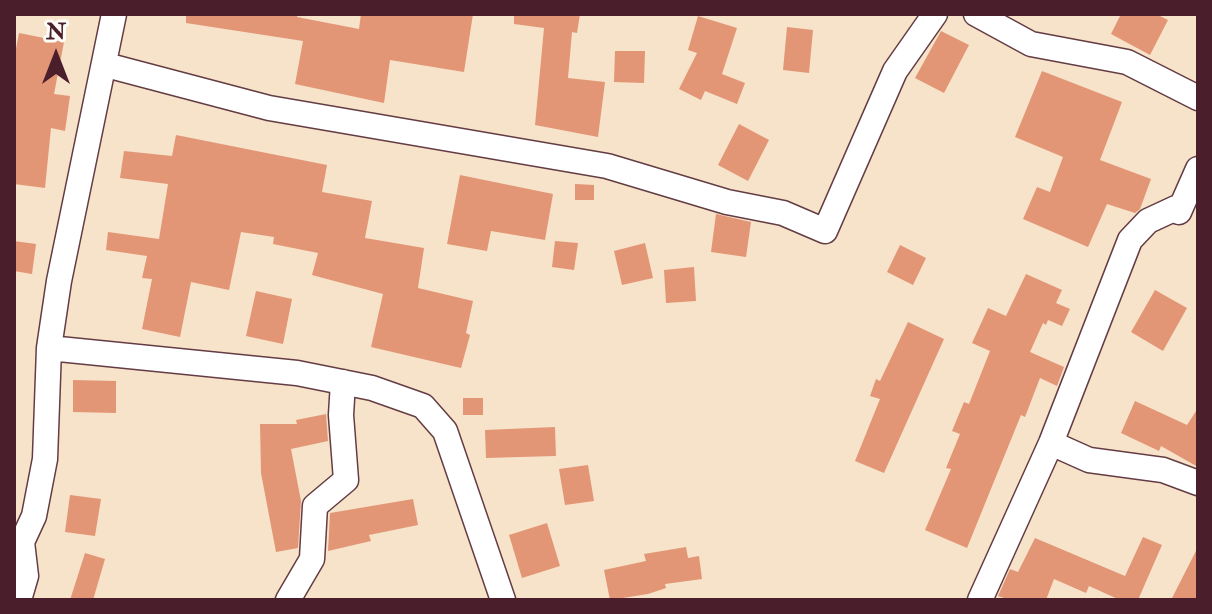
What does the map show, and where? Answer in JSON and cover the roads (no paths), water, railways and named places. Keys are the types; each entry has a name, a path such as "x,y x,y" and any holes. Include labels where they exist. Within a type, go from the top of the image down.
{"street":[{"path":"19,600 26,576 22,542 34,516 45,459 49,348 114,14"},
{"path":"106,65 269,108 607,166 727,202 783,213 825,231 895,71 935,14"},
{"path":"976,14 1031,44 1127,62 1198,98"},
{"path":"980,600 1051,443 1130,240 1148,221 1176,208 1189,217 1198,169"},
{"path":"49,348 282,371 398,395 423,406 445,431 503,600"},
{"path":"288,600 312,559 315,506 346,480 341,415 343,382"},
{"path":"1051,443 1089,460 1163,470 1198,483"}]}
